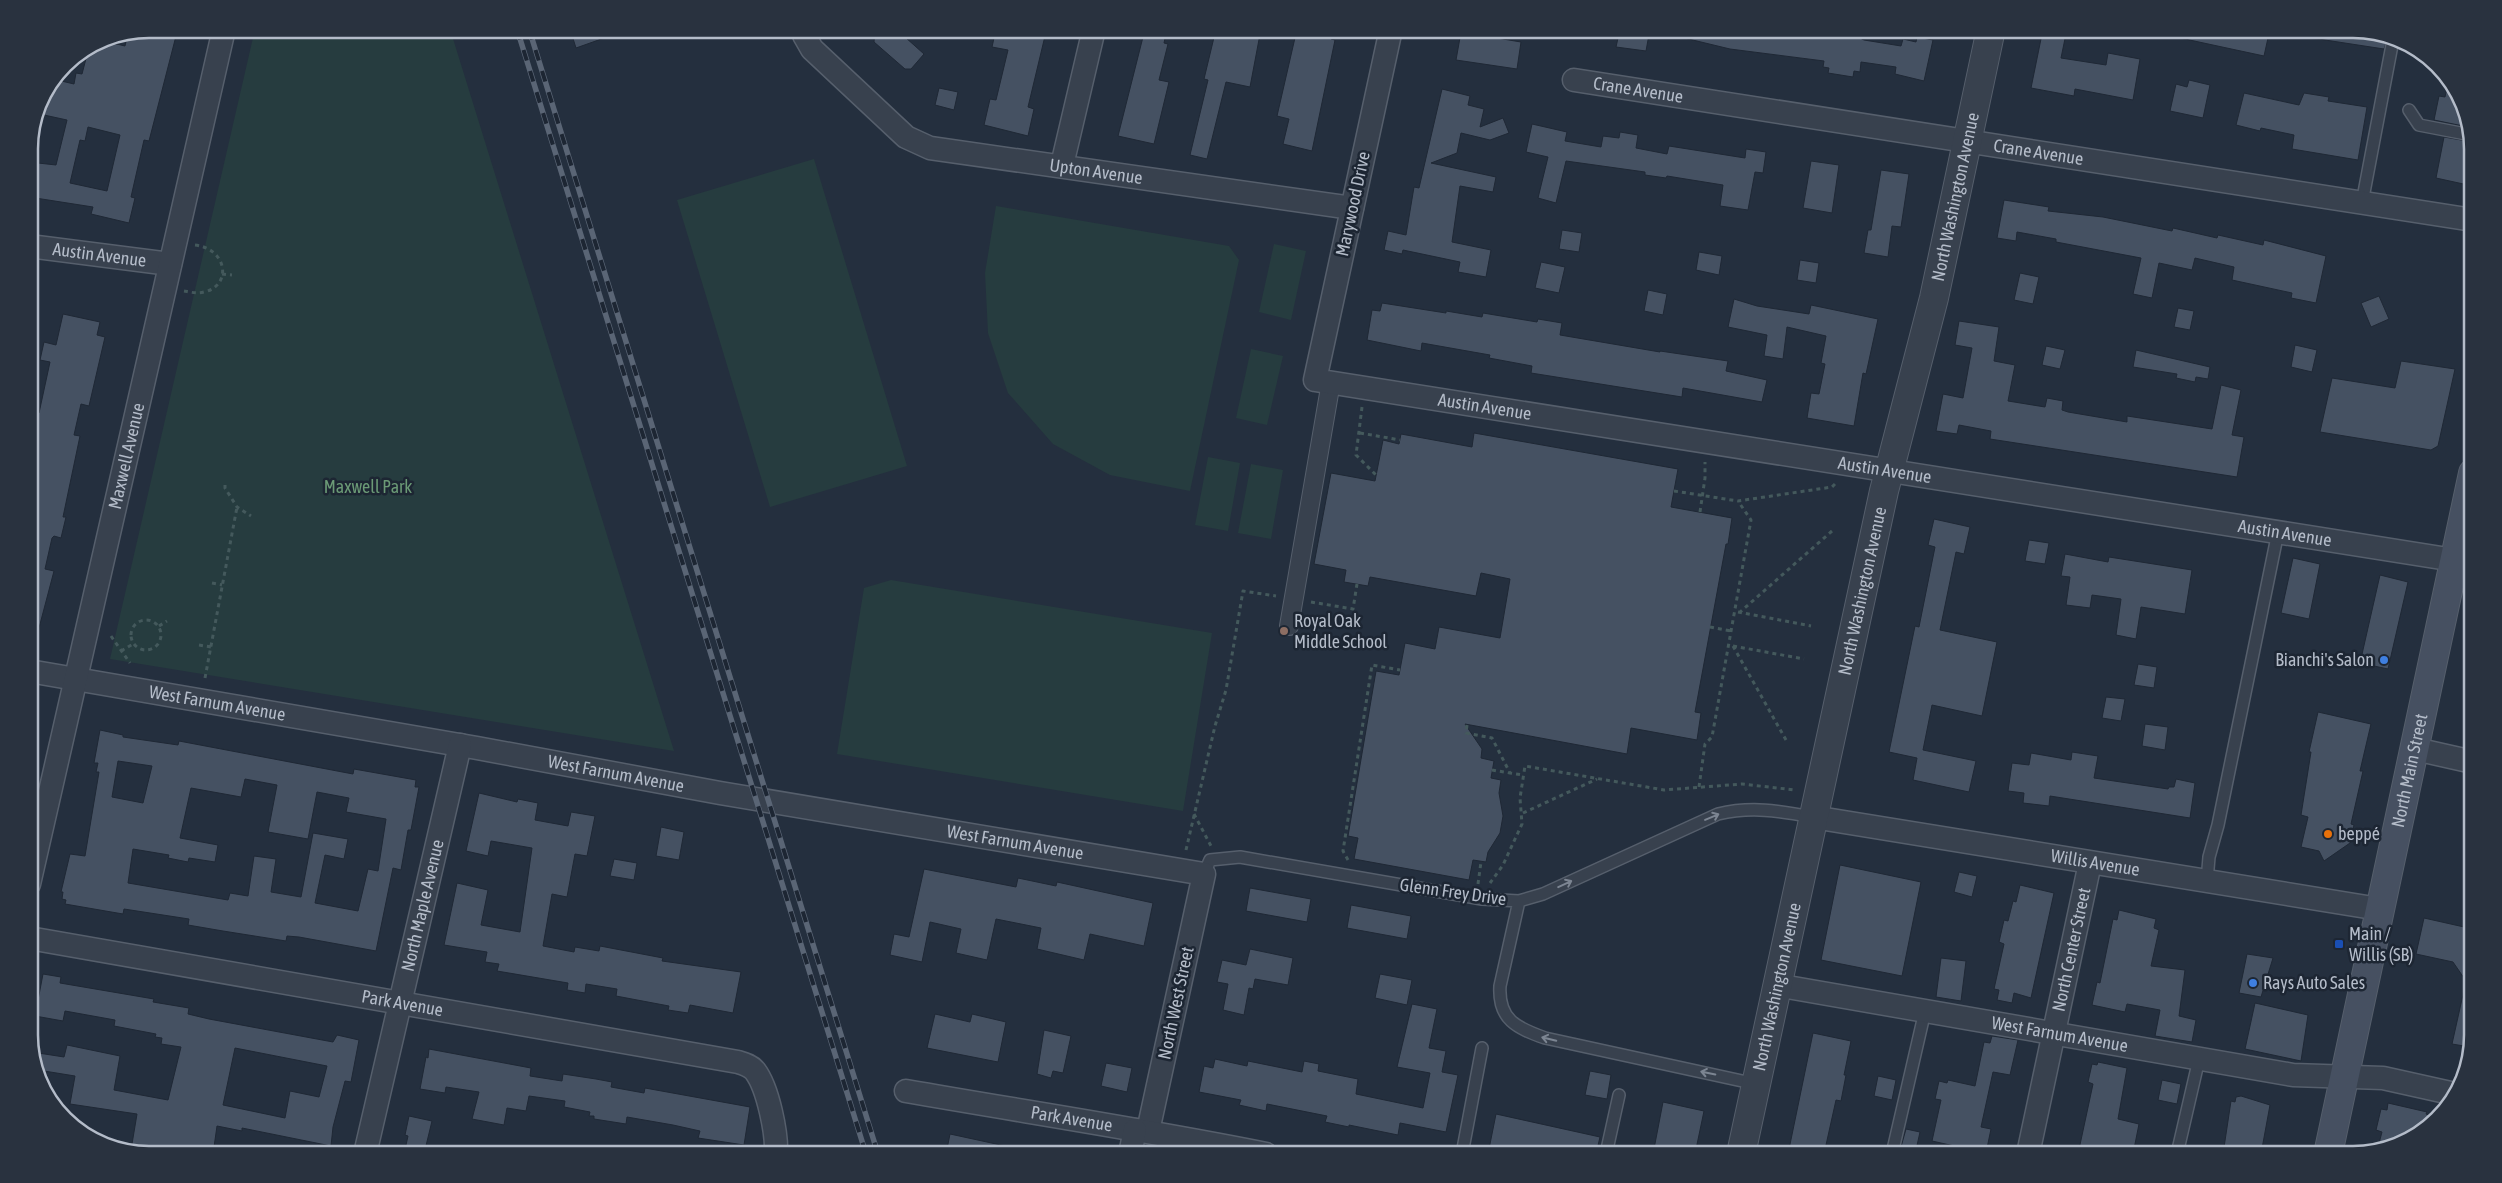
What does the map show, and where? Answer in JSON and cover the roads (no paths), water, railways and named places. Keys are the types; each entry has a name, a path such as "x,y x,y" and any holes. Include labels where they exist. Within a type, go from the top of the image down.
{"main road":[{"name":"North Main Street","path":"2330,1146 2464,514"}],"street":[{"name":"Maxwell Avenue","path":"38,845 222,38"},
{"name":"Upton Avenue","path":"806,38 812,49 906,137 917,144 930,148 1062,165 1352,208"},
{"path":"1062,165 1092,38"},
{"name":"Marywood Drive","path":"1323,381 1352,208 1389,38"},
{"name":"North Washington Avenue","path":"1743,1146 1776,984 1889,472 1934,298 1989,38"},
{"name":"Crane Avenue","path":"1574,80 2464,219"},
{"name":"Austin Avenue","path":"38,247 170,264"},
{"name":"Austin Avenue","path":"1323,381 2454,560"},
{"path":"1289,626 1323,381"},
{"name":"West Farnum Avenue","path":"38,673 460,745 720,793 1204,874"},
{"name":"North Maple Avenue","path":"367,1146 460,745"},
{"path":"2414,749 2464,760"},
{"name":"Willis Avenue","path":"1813,818 2379,909"},
{"name":"North Center Street","path":"2030,1146 2090,863"},
{"name":"North West Street","path":"1134,1146 1142,1130 1204,874"},
{"name":"Park Avenue","path":"38,940 738,1062 749,1066 756,1072 774,1124 775,1146"},
{"name":"West Farnum Avenue","path":"1776,984 1925,1012 2301,1077 2383,1078 2448,1093"},
{"name":"Park Avenue","path":"906,1091 1142,1130 1225,1146"}],"lane":[{"path":"2362,203 2392,45"},
{"path":"2410,110 2419,125 2463,133"},
{"path":"2207,881 2209,857 2220,815 2278,532"},
{"name":"Glenn Frey Drive","path":"1204,874 1210,860 1240,857 1482,899 1519,901 1543,894 1718,814 1738,809 1760,808 1813,818"},
{"path":"1519,901 1499,993 1499,1000 1504,1013 1513,1023 1545,1038 1756,1084"},
{"path":"1894,1146 1925,1012"},
{"path":"1464,1146 1482,1048"},
{"path":"2179,1146 2198,1058"},
{"path":"1608,1146 1619,1095"}],"railway":[{"path":"520,38 864,1146"},
{"path":"532,38 876,1146"}],"place":[{"name":"Royal Oak Middle School","path":"1284,631"},
{"name":"Bianchi's Salon","path":"2384,660"},
{"name":"beppé","path":"2328,834"},
{"name":"Main / Willis (SB)","path":"2339,944"},
{"name":"Rays Auto Sales","path":"2253,983"}],"park label":[{"name":"Maxwell Park","path":"368,487"}]}
